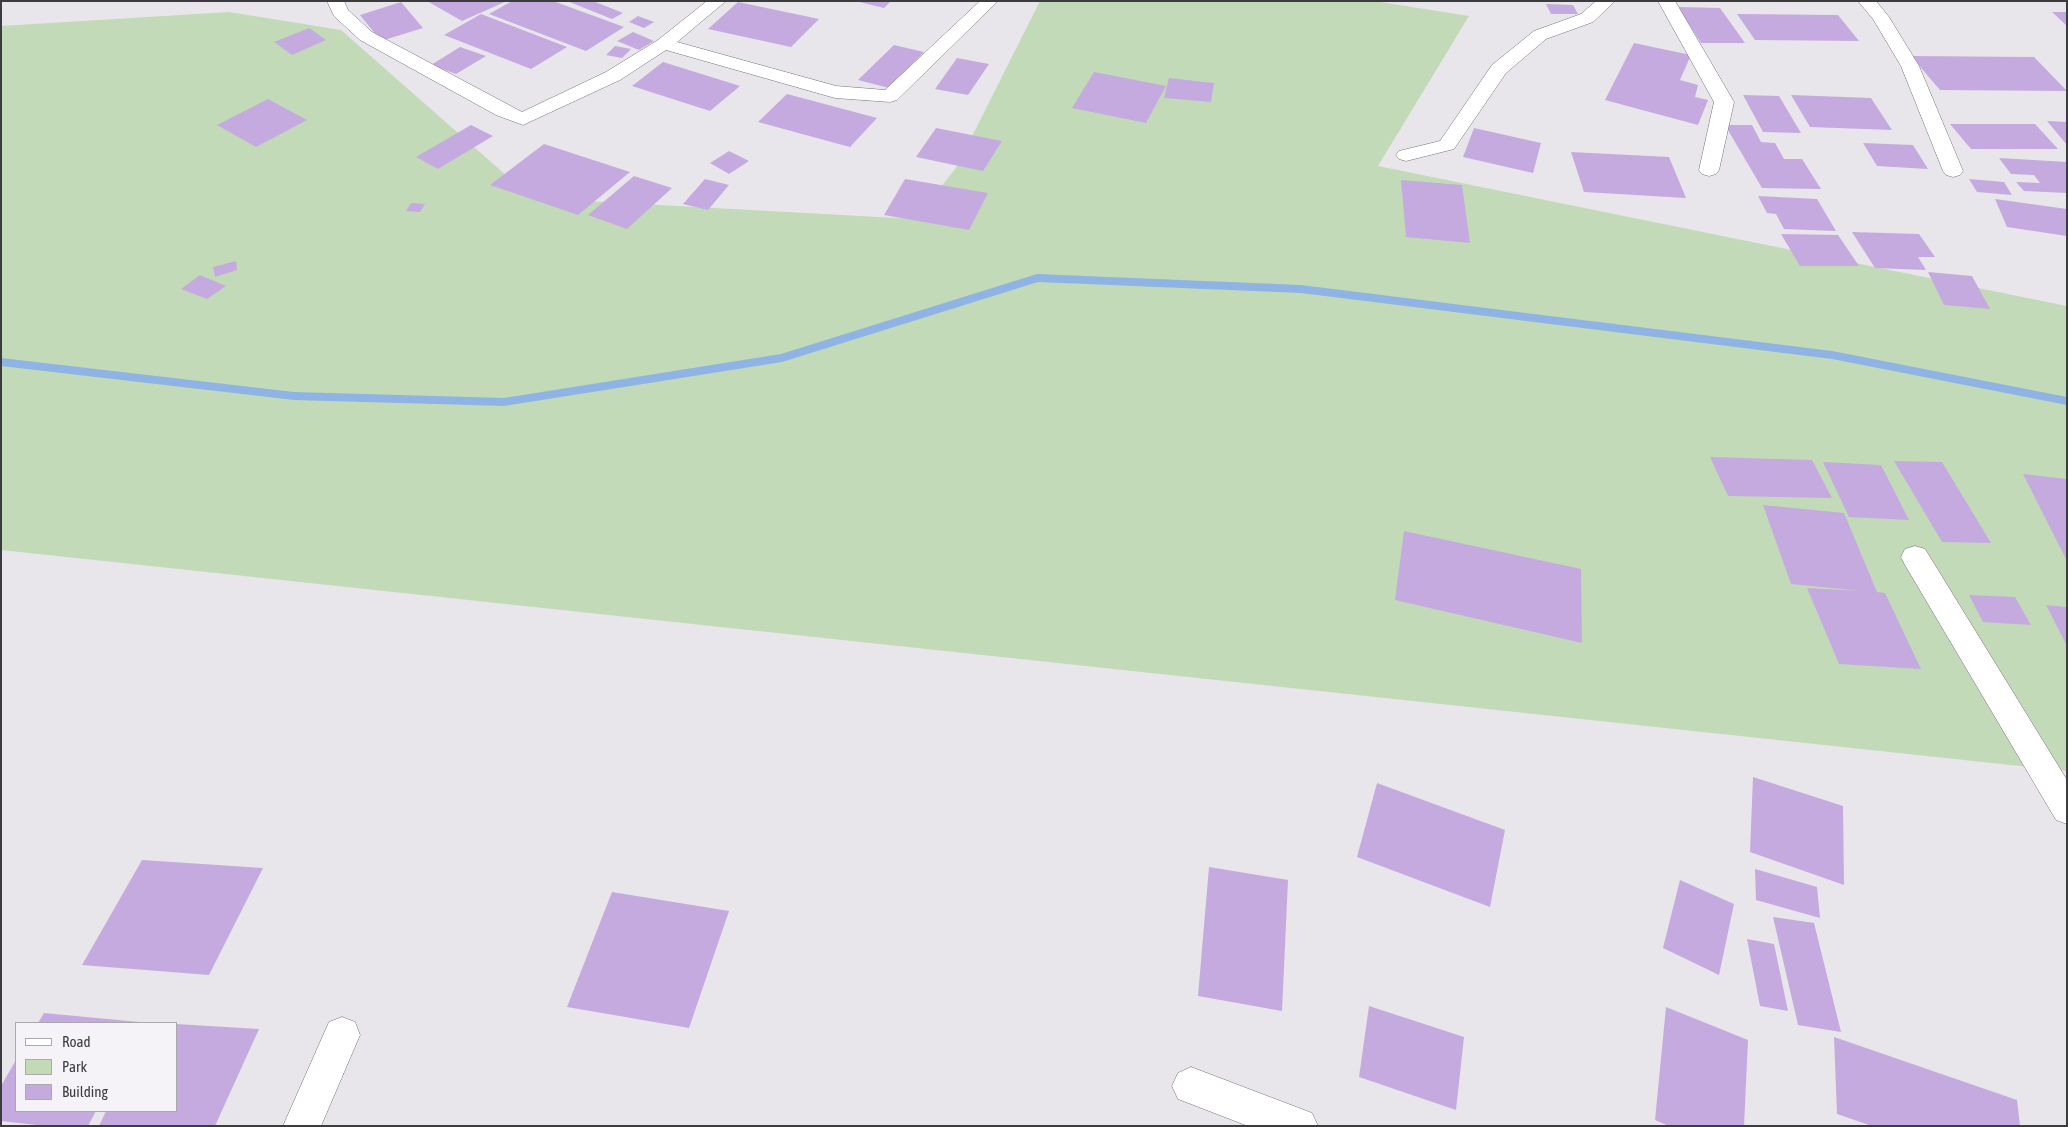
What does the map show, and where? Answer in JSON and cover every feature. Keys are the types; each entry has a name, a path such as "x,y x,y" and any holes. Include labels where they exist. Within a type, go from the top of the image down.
{"street":[{"path":"336,1 340,12 366,36 503,111 523,119 613,76 664,44 718,1"},
{"path":"664,44 835,92 890,96 990,1"},
{"path":"1406,155 1446,145 1499,69 1540,36 1587,18 1607,1"},
{"path":"1666,1 1724,102 1709,170"},
{"path":"1866,1 1880,17 1910,66 1953,171"},
{"path":"1915,557 2067,809"},
{"path":"302,1126 342,1035"},
{"path":"1191,1086 1299,1126"}],"green space":[{"path":"1040,1 1374,1 1469,16 1378,166 2067,306 2067,771 1,550 1,26 229,12 341,30 532,198 915,219 956,168"}],"building":[{"path":"427,1 507,1 462,21"},
{"path":"512,1 553,1 624,27 586,51 489,14"},
{"path":"567,1 593,1 623,13 612,19"},
{"path":"855,1 891,1 884,8"},
{"path":"401,2 423,28 381,41 360,15"},
{"path":"738,2 819,19 791,47 708,29"},
{"path":"1546,4 1573,5 1578,14 1551,14"},
{"path":"1678,7 1720,8 1745,43 1701,43"},
{"path":"2052,12 2067,12 2067,26"},
{"path":"481,14 567,47 531,69 444,35"},
{"path":"1737,14 1838,15 1859,41 1755,40"},
{"path":"638,16 654,22 644,28 629,22"},
{"path":"309,28 326,40 292,55 274,42"},
{"path":"633,32 654,41 639,50 617,41"},
{"path":"1634,43 1691,55 1680,80 1698,85 1695,97 1708,100 1698,125 1605,100"},
{"path":"894,45 924,52 889,88 858,80"},
{"path":"615,46 631,49 622,58 606,55"},
{"path":"460,47 486,56 456,74 431,65"},
{"path":"1911,56 2034,57 2067,91 1940,90"},
{"path":"957,58 989,64 968,95 935,89"},
{"path":"663,62 740,86 710,111 632,86"},
{"path":"1094,72 1166,86 1146,123 1072,108"},
{"path":"1169,78 1214,83 1211,102 1164,98"},
{"path":"787,94 877,118 850,147 758,122"},
{"path":"1743,95 1779,96 1801,133 1763,132"},
{"path":"1791,95 1871,98 1892,130 1810,127"},
{"path":"268,99 307,120 256,147 217,125"},
{"path":"2047,121 2067,122 2067,145"},
{"path":"1950,124 2035,124 2058,149 1971,149"},
{"path":"471,125 493,136 438,169 416,157"},
{"path":"1725,125 1752,125 1761,142 1775,143 1784,159 1802,159 1821,189 1762,188"},
{"path":"936,128 1002,141 983,171 916,157"},
{"path":"1474,128 1541,143 1533,173 1463,157"},
{"path":"1863,143 1913,145 1928,169 1877,166"},
{"path":"544,144 630,172 578,215 490,185"},
{"path":"729,151 749,161 729,174 710,163"},
{"path":"1571,152 1669,157 1686,198 1584,192"},
{"path":"1999,158 2067,162 2067,193 2024,191 2016,182 2040,183 2034,175 2011,174"},
{"path":"634,176 672,188 627,229 588,215"},
{"path":"705,179 729,185 708,210 683,204"},
{"path":"905,179 988,193 969,230 884,215"},
{"path":"1969,179 2004,182 2012,195 1977,192"},
{"path":"1401,180 1462,185 1470,243 1406,237"},
{"path":"1758,196 1817,199 1836,231 1784,229 1776,214 1767,213"},
{"path":"1995,199 2067,209 2067,236 2007,227"},
{"path":"411,203 425,204 420,212 406,211"},
{"path":"1852,232 1919,234 1935,257 1918,257 1926,270 1875,268"},
{"path":"1781,234 1838,235 1859,266 1800,266"},
{"path":"236,261 237,270 215,277 213,267"},
{"path":"1928,272 1972,276 1990,309 1944,305"},
{"path":"200,275 226,286 207,299 181,289"},
{"path":"1710,457 1812,460 1832,498 1728,496"},
{"path":"1894,461 1942,462 1991,543 1942,542"},
{"path":"1823,462 1881,465 1909,520 1849,517"},
{"path":"2023,474 2067,479 2067,561"},
{"path":"1763,505 1844,513 1877,592 1885,593 1921,669 1839,664 1807,588 1861,591 1791,584"},
{"path":"1404,531 1581,569 1582,643 1395,600"},
{"path":"1969,595 2015,597 2031,625 1983,622"},
{"path":"2046,605 2067,607 2067,646"},
{"path":"1753,777 1843,806 1844,885 1750,852"},
{"path":"1377,783 1505,830 1490,907 1357,857"},
{"path":"142,860 263,868 209,975 82,965"},
{"path":"1209,867 1288,880 1282,1011 1198,996"},
{"path":"1755,869 1817,887 1820,918 1756,900"},
{"path":"1680,880 1734,904 1719,975 1663,948"},
{"path":"612,892 729,911 689,1028 567,1007"},
{"path":"1773,917 1814,923 1841,1032 1798,1025"},
{"path":"1747,939 1774,944 1788,1011 1760,1006"},
{"path":"1369,1006 1464,1037 1456,1110 1359,1077"},
{"path":"1666,1007 1748,1040 1744,1126 1669,1126 1655,1120"},
{"path":"44,1013 139,1022 39,1022"},
{"path":"178,1024 259,1029 215,1126 99,1126 106,1112 178,1112"},
{"path":"1834,1037 2017,1100 2020,1126 1872,1126 1837,1114"},
{"path":"15,1062 15,1112 95,1112 88,1126 45,1126 1,1121 1,1086"}],"waterway":[{"path":"1,362 294,396 504,402 782,358 1037,278 1301,289 1832,355 2067,401"}]}
